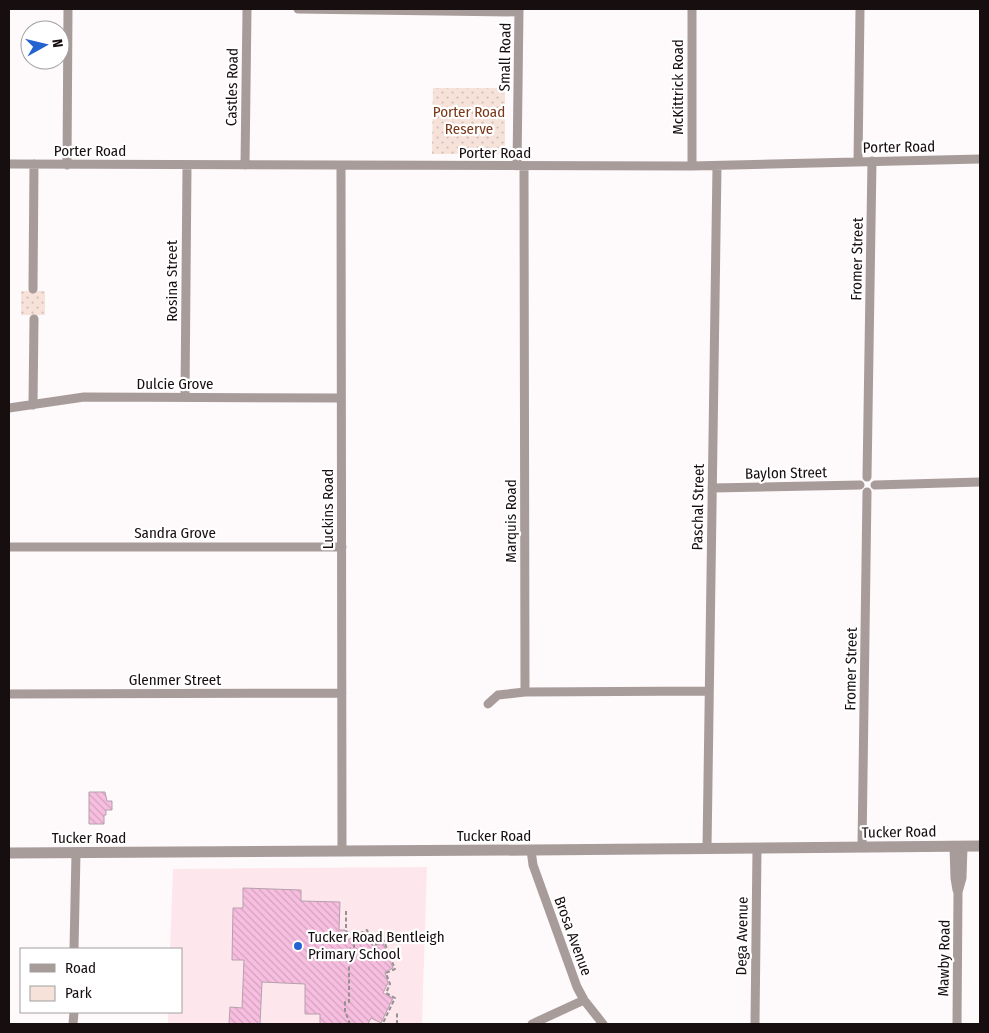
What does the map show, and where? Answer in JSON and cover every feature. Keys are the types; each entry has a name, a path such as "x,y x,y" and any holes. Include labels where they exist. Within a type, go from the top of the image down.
{"street":[{"path":"67,165 68,9"},
{"name":"Castles Road","path":"245,166 247,9"},
{"path":"298,9 519,10"},
{"name":"McKittrick Road","path":"692,9 692,166"},
{"path":"858,161 860,9"},
{"name":"Small Road","path":"519,10 521,166"},
{"name":"Porter Road","path":"9,164 716,166 980,159"},
{"name":"Fromer Street","path":"867,477 872,161"},
{"path":"34,164 34,289"},
{"name":"Rosina Street","path":"185,398 187,166"},
{"name":"Luckins Road","path":"341,166 342,851"},
{"name":"Marquis Road","path":"521,166 525,692"},
{"name":"Paschal Street","path":"707,849 716,166"},
{"path":"32,405 34,319"},
{"name":"Dulcie Grove","path":"9,408 77,398 341,398"},
{"path":"867,477 872,479 875,484 872,491 867,492 863,491 860,485 861,480 867,477"},
{"path":"875,484 980,482"},
{"name":"Baylon Street","path":"712,488 860,485"},
{"name":"Fromer Street","path":"862,847 867,492"},
{"name":"Sandra Grove","path":"9,547 342,547"},
{"path":"488,704 498,696 525,692 709,691"},
{"name":"Glenmer Street","path":"9,694 342,693"},
{"name":"Mawby Road","path":"957,1024 958,892 954,878 958,846"},
{"name":"Tucker Road","path":"9,853 980,846"},
{"name":"Dega Avenue","path":"755,1024 757,848"},
{"name":"Brosa Avenue","path":"531,850 533,866 577,987 584,1000 603,1024"},
{"path":"74,948 76,853"},
{"path":"532,1024 584,1000"}],"path":[{"path":"346,911 346,931 354,936"},
{"path":"354,936 367,930 373,944 384,941 395,969 386,973 390,984 386,993 395,998 381,1024"},
{"path":"349,1024 345,1011 345,1002 349,1002 349,949 354,948 354,936"},
{"path":"397,1013 397,1024"}],"shaded area":[{"name":"Tucker Road Bentleigh Primary School","path":"427,867 422,1024 168,1024 168,1013 182,1013 182,948 170,948 173,869"}],"green space":[{"name":"Porter Road Reserve","path":"433,88 505,88 505,152 503,154 432,154"},
{"path":"21,291 45,291 45,315 21,315"}],"building":[{"path":"89,792 105,792 107,801 112,801 112,810 106,810 106,815 104,815 104,824 89,824"},
{"path":"243,888 301,890 301,901 340,902 339,930 345,930 345,941 365,932 373,946 383,943 393,968 385,972 388,983 383,993 393,998 381,1023 371,1018 368,1024 320,1024 320,1014 305,1014 305,984 262,982 260,1024 229,1024 230,1007 242,1008 244,960 232,960 233,908 243,908"}],"place":[{"name":"Tucker Road Bentleigh Primary School","path":"298,946"}]}
